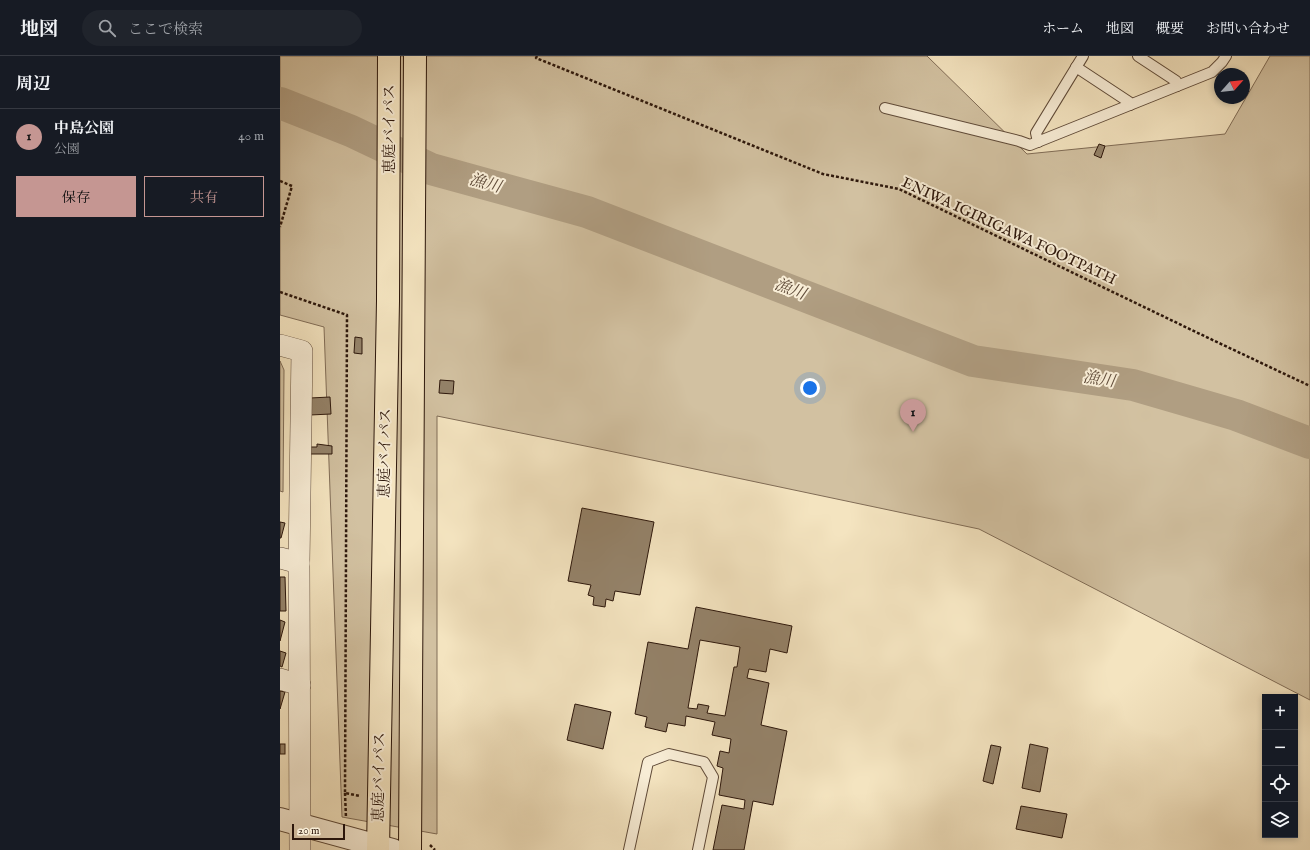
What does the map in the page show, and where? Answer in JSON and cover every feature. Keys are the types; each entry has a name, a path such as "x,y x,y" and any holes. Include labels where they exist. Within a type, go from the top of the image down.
{"highway":[{"name":"恵庭バイパス","path":"383,849 379,801 388,301 389,56"},
{"name":"恵庭バイパス","path":"415,56 414,305 418,846"}],"street":[{"path":"280,345 302,351 290,560 300,685 290,822 300,850"},
{"path":"280,679 300,685"},
{"path":"290,822 383,849"}],"lane":[{"path":"1038,142 1036,133 1083,56"},
{"path":"1138,56 1176,81 1177,86"},
{"path":"885,108 1030,145 1212,72 1226,56"},
{"path":"1076,67 1129,102 1130,105"},
{"path":"629,850 648,762 669,754 704,762 713,777 698,850"}],"path":[{"name":"ENIWA IGIRIGAWA FOOTPATH","path":"537,56 536,58 823,174 898,189 1310,386"},
{"path":"280,181 292,186 280,227"},
{"path":"280,292 348,315 345,792 379,801"},
{"path":"418,846 435,850"}],"shaded area":[{"path":"280,56 927,56 1027,154 1225,134 1242,104 1250,104 1250,91 1270,56 1310,56 1310,700 979,529 437,416 437,834 342,817 324,327 280,315"},
{"path":"280,361 284,370 283,492 280,491"}],"building":[{"path":"1099,144 1105,146 1101,158 1094,155"},
{"path":"355,337 362,338 362,354 354,353"},
{"path":"440,380 454,381 453,394 439,393"},
{"path":"330,397 331,414 310,415 310,398"},
{"path":"317,444 332,446 332,454 310,454 307,447 317,447"},
{"path":"582,508 654,522 640,595 615,591 613,601 606,599 605,607 593,605 594,597 588,595 591,585 568,581"},
{"path":"280,522 285,523 281,538 280,538"},
{"path":"280,577 285,577 286,611 280,611"},
{"path":"696,607 792,626 787,653 770,649 766,672 749,669 747,678 769,683 761,725 787,731 773,805 753,801 744,850 713,850 722,805 744,809 745,800 719,795 723,768 717,766 720,751 729,753 731,739 712,735 715,722 686,716 685,726 668,723 666,732 645,727 647,717 635,714 648,642 688,649","holes":["700,640 740,647 737,667 734,667 725,716 707,713 709,706 698,704 697,709 688,708"]},
{"path":"280,620 285,622 280,641"},
{"path":"280,651 286,653 282,667 280,666"},
{"path":"280,691 285,692 280,709"},
{"path":"575,704 611,712 603,749 567,740"},
{"path":"280,744 285,744 285,754 280,754"},
{"path":"1030,744 1048,748 1040,792 1022,788"},
{"path":"991,745 1001,747 993,784 983,781"},
{"path":"1021,806 1067,814 1062,838 1016,829"}],"waterway":[{"name":"漁川","path":"280,103 351,131 431,169 587,212 973,361 1133,385 1236,415 1310,443"}],"place":[{"name":"中島公園","path":"913,432"}]}
